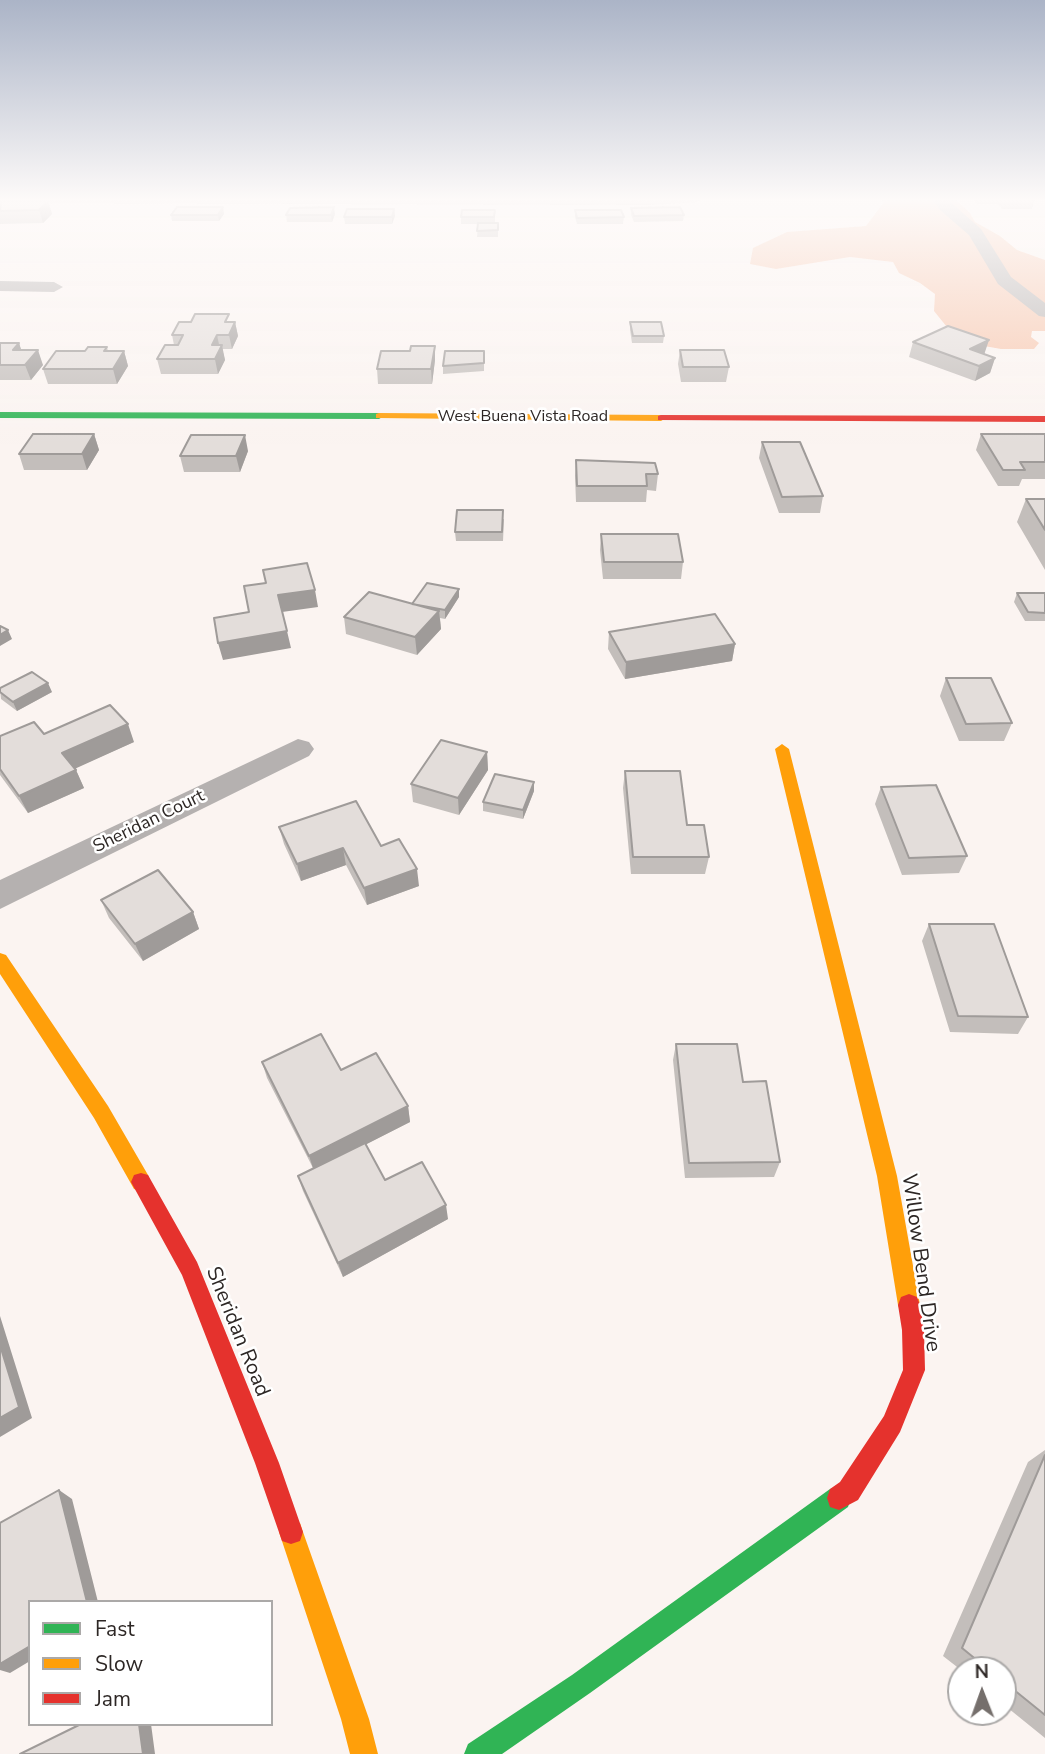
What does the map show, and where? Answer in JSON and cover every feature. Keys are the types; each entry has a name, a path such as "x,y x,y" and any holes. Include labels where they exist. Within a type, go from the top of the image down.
{"street":[{"path":"1004,280 1045,312"},
{"path":"0,286 54,287"},
{"name":"West Buena Vista Road","path":"0,415 1045,419"},
{"name":"Sheridan Court","path":"0,896 298,748"},
{"name":"Willow Bend Drive","path":"478,1754 581,1684 849,1491 892,1424 914,1370 913,1330 887,1176 782,749"},
{"name":"Sheridan Road","path":"0,960 101,1112 190,1269 267,1463 355,1719 364,1754"}],"shaded area":[{"path":"913,280 1045,280 1045,331 1032,331 1031,337 1039,343 1034,349 1001,349 967,343 955,337 934,311 935,294"}],"building":[{"path":"195,314 229,314 225,322 235,322 229,335 217,335 212,345 222,345 215,359 157,359 165,345 178,345 183,335 172,335 179,322 191,322"},
{"path":"630,322 661,322 664,336 633,336"},
{"path":"948,326 989,340 970,349 995,358 979,366 913,342"},
{"path":"0,343 19,343 13,350 38,350 25,365 0,365"},
{"path":"411,346 435,346 431,369 377,369 381,351 410,351"},
{"path":"88,347 107,347 104,351 124,351 113,369 43,369 56,351 85,351"},
{"path":"680,350 724,350 729,367 683,367"},
{"path":"445,351 484,351 484,363 443,366"},
{"path":"33,434 94,434 82,454 19,454"},
{"path":"981,434 1045,434 1045,462 1020,462 1025,470 1003,470"},
{"path":"191,435 245,435 236,456 180,456"},
{"path":"762,442 800,442 823,496 782,497"},
{"path":"576,460 655,463 658,474 646,474 647,486 577,486"},
{"path":"1026,499 1045,499 1045,530"},
{"path":"457,510 503,510 502,532 455,532"},
{"path":"601,534 678,534 683,562 604,562"},
{"path":"307,563 315,590 278,595 287,631 218,643 214,618 249,612 244,586 266,583 263,570"},
{"path":"427,583 459,589 445,610 412,604"},
{"path":"369,592 439,611 415,637 344,617"},
{"path":"1017,593 1045,593 1045,613 1028,612"},
{"path":"715,614 735,644 626,662 609,632"},
{"path":"0,626 8,630 0,635"},
{"path":"32,672 48,683 13,702 0,692 0,688"},
{"path":"946,678 991,678 1012,723 966,724"},
{"path":"110,705 128,724 62,753 76,770 19,796 0,769 0,736 34,722 44,734"},
{"path":"441,740 487,752 458,798 411,784"},
{"path":"625,771 680,771 687,825 704,825 709,857 633,857"},
{"path":"495,774 534,782 523,810 483,802"},
{"path":"936,785 967,856 909,858 881,787"},
{"path":"356,801 381,846 399,839 417,869 364,888 343,848 297,864 279,827"},
{"path":"158,870 193,912 135,944 101,900"},
{"path":"929,924 994,924 1028,1017 958,1016"},
{"path":"321,1034 341,1070 376,1053 408,1106 309,1156 262,1062"},
{"path":"676,1044 737,1044 743,1082 766,1081 780,1162 689,1163"},
{"path":"365,1143 385,1180 422,1162 446,1205 338,1263 298,1176"},
{"path":"0,1345 19,1407 0,1418"},
{"path":"1045,1455 1045,1715 1017,1692 1017,1656 972,1656 962,1648"},
{"path":"59,1490 86,1600 28,1600 28,1647 0,1664 0,1523"},
{"path":"77,1726 139,1726 143,1754 20,1754"}],"traffic: fast":[{"path":"0,415 379,416"},
{"path":"478,1754 581,1684 839,1498"}],"traffic: slow":[{"path":"379,416 661,418"},
{"path":"782,749 887,1176 909,1305"},
{"path":"0,960 101,1112 141,1182"},
{"path":"291,1532 355,1719 364,1754"}],"traffic: jam":[{"path":"661,418 1045,419"},
{"path":"141,1182 190,1269 267,1463 291,1532"},
{"path":"839,1498 849,1491 892,1424 914,1370 909,1305"}]}
